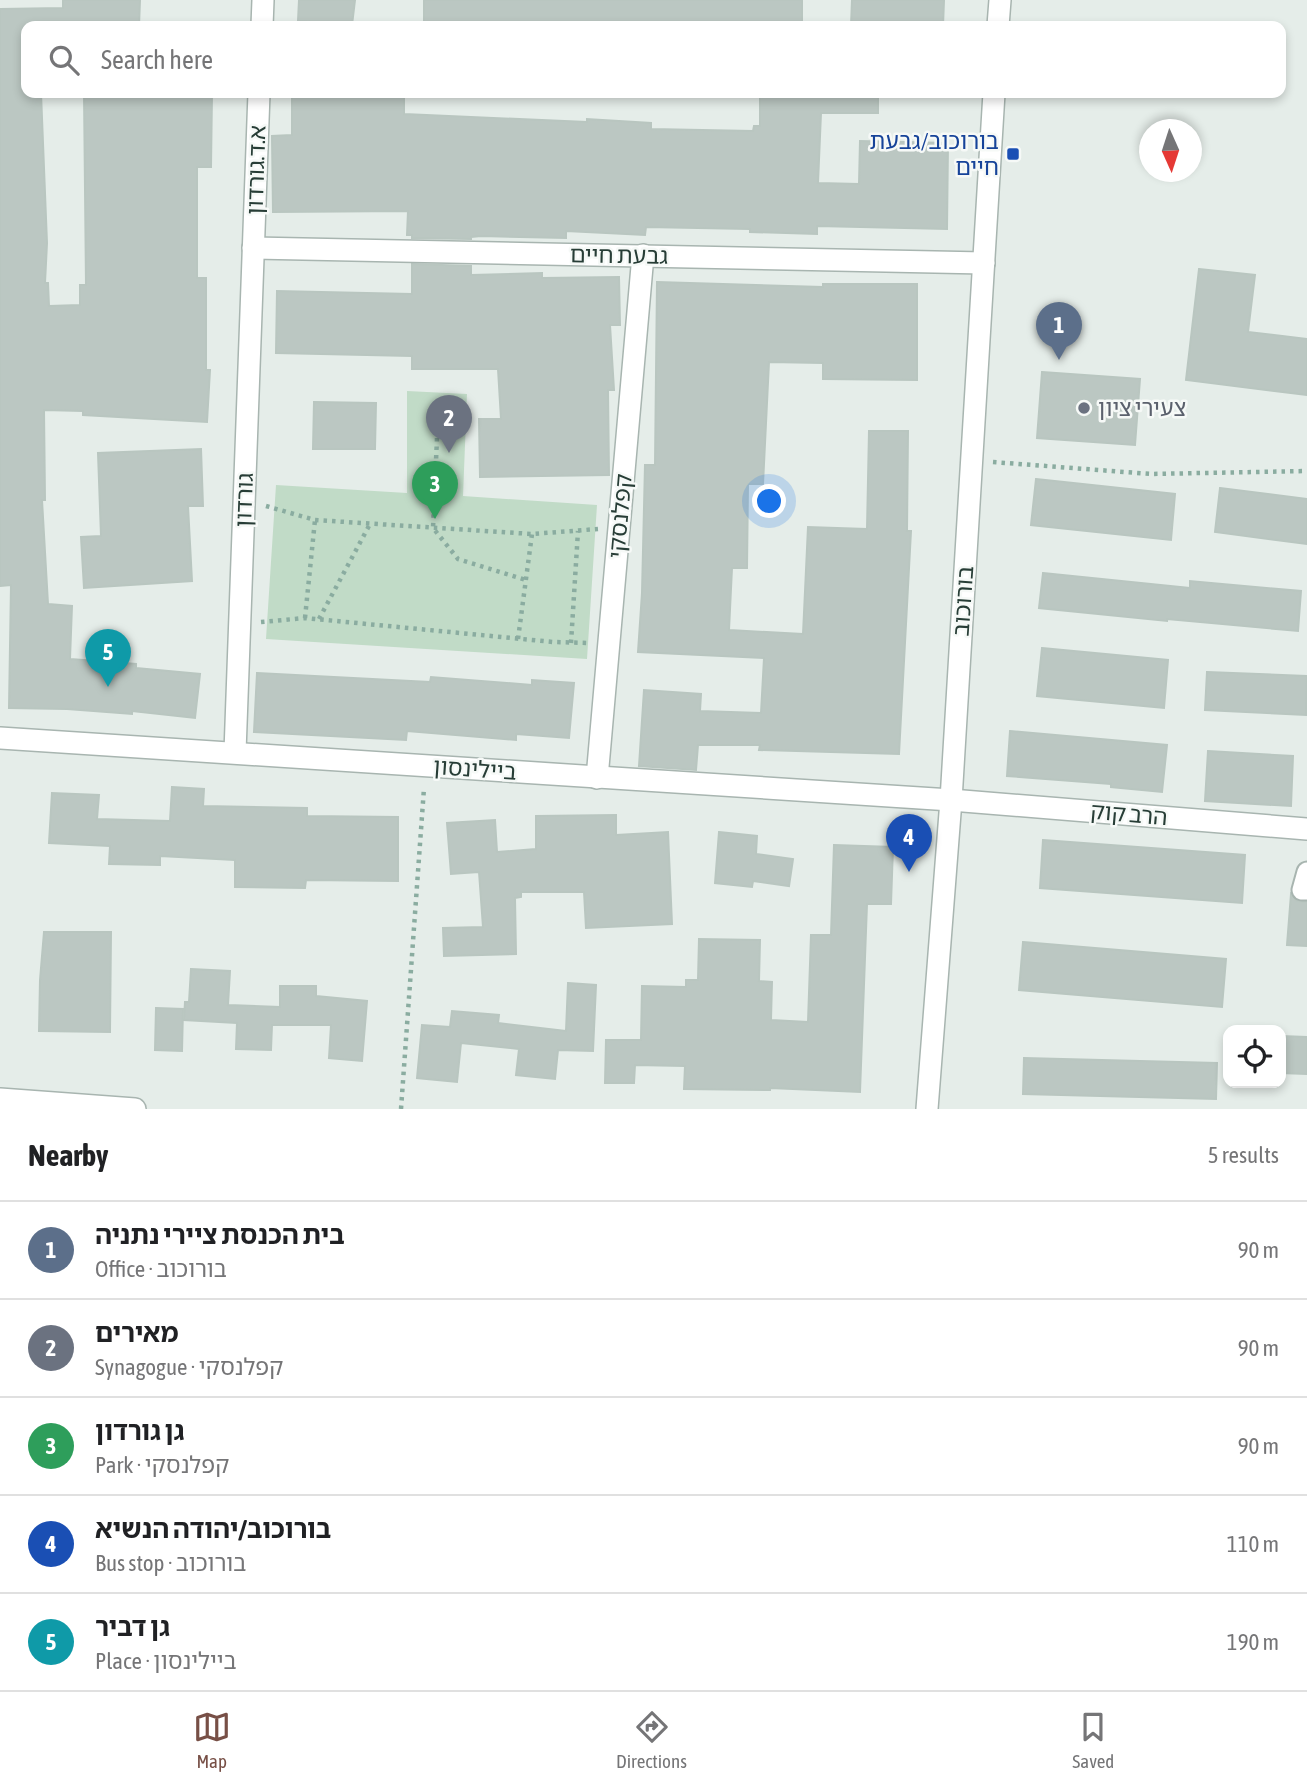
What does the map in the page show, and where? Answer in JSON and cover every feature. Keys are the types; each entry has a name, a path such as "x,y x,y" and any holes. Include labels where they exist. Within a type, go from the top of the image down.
{"street":[{"path":"262,21 263,0"},
{"path":"998,21 1000,0"},
{"name":"א.ד.גורדון","path":"253,248 259,98"},
{"name":"בורוכוב","path":"927,1109 951,800 994,98"},
{"name":"גבעת חיים","path":"253,248 984,263"},
{"name":"גורדון","path":"235,752 253,248"},
{"name":"קפלנסקי","path":"597,778 643,255"},
{"name":"ביילינסון","path":"0,738 951,800"},
{"name":"הרב קוק","path":"951,800 1307,829"},
{"path":"1307,872 1302,890 1307,891"},
{"path":"0,1099 135,1109"}],"path":[{"path":"437,438 433,528 458,559 526,580"},
{"path":"971,462 1151,474 1307,471"},
{"path":"244,502 315,520 370,524 532,534 619,527"},
{"path":"305,618 315,520"},
{"path":"319,619 370,524"},
{"path":"571,643 578,531"},
{"path":"518,639 532,534"},
{"path":"240,626 305,618 518,639 588,643"},
{"path":"401,1109 426,766"}],"green space":[{"path":"407,391 467,394 463,496 597,505 587,659 266,639 276,485 407,493"}],"building":[{"path":"63,0 140,0 139,21 21,21 21,98 41,98 47,243 45,283 48,283 49,306 80,305 80,285 86,285 84,98 212,98 211,167 197,167 197,278 206,278 206,370 210,370 207,422 83,415 83,411 44,410 45,500 42,500 48,604 72,606 70,659 136,664 136,668 200,674 195,718 132,711 132,714 9,708 11,585 0,586 0,9 63,8"},
{"path":"299,0 355,0 352,21 298,21"},
{"path":"424,0 802,0 802,21 424,21"},
{"path":"852,0 944,0 943,21 851,21"},
{"path":"292,98 404,98 404,114 587,122 587,119 651,123 651,129 753,131 754,126 760,126 760,98 878,98 878,113 821,113 818,183 859,184 860,141 948,143 947,229 817,226 817,234 750,232 750,229 646,227 645,235 566,231 566,238 412,238 412,235 407,235 408,211 273,212 272,136 292,135"},
{"path":"412,264 471,266 471,275 542,273 542,278 619,277 620,325 610,325 614,390 608,390 609,475 480,477 479,419 501,419 498,369 412,369 412,356 276,353 277,291 412,294"},
{"path":"1199,269 1255,275 1248,332 1307,339 1307,395 1186,380"},
{"path":"657,282 823,287 823,284 917,284 917,380 823,379 823,363 769,362 763,484 748,484 747,568 732,568 729,630 803,634 808,527 867,529 869,431 908,431 907,531 911,531 899,754 759,750 760,745 698,745 696,770 639,766 644,690 701,694 700,711 761,713 764,658 638,652 645,465 655,465"},
{"path":"1042,372 1140,379 1135,445 1037,438"},
{"path":"314,402 376,403 375,449 313,449"},
{"path":"201,449 203,506 188,506 192,581 84,588 81,537 101,536 98,453"},
{"path":"1036,479 1175,494 1171,540 1031,525"},
{"path":"1220,488 1307,499 1307,544 1215,532"},
{"path":"1043,573 1190,588 1190,581 1301,591 1298,631 1039,608"},
{"path":"1042,648 1168,660 1164,708 1037,696"},
{"path":"1207,672 1307,676 1306,715 1205,710"},
{"path":"257,673 430,682 431,677 532,685 532,680 574,683 569,738 516,734 516,740 407,731 406,740 254,732"},
{"path":"1010,731 1167,745 1162,792 1111,787 1111,784 1007,776"},
{"path":"1208,751 1293,756 1291,806 1205,801"},
{"path":"172,787 204,789 203,806 307,808 307,816 398,817 398,881 306,880 305,888 235,887 235,860 160,856 160,865 109,864 110,846 49,843 52,793 99,795 97,819 170,821"},
{"path":"616,815 616,835 668,832 672,924 586,928 584,892 521,892 521,897 515,898 516,954 444,956 443,928 483,927 479,872 451,874 447,823 495,820 497,852 536,849 536,816"},
{"path":"719,832 757,836 756,854 793,859 789,886 753,881 752,887 715,883"},
{"path":"1043,840 1245,855 1242,903 1040,888"},
{"path":"834,845 893,847 891,904 867,904 860,1092 770,1088 684,1089 685,1066 635,1065 634,1083 605,1083 606,1040 641,1040 642,986 686,987 686,980 698,980 699,939 760,940 759,981 772,982 771,1020 808,1022 811,935 831,935"},
{"path":"1291,894 1297,901 1307,902 1307,946 1287,945"},
{"path":"44,932 111,932 110,1032 39,1031"},
{"path":"1023,942 1226,959 1222,1007 1019,990"},
{"path":"191,969 230,971 228,1005 280,1007 280,986 316,986 316,996 367,1001 362,1061 329,1058 331,1025 272,1025 271,1050 236,1049 237,1023 184,1020 185,1002 189,1002"},
{"path":"568,983 596,985 593,1051 558,1050 555,1079 516,1075 519,1049 461,1043 457,1082 417,1078 422,1025 450,1027 452,1011 499,1015 498,1023 566,1031"},
{"path":"156,1008 183,1009 182,1051 155,1050"},
{"path":"1286,1036 1307,1037 1307,1074 1286,1073"},
{"path":"1024,1058 1217,1063 1216,1099 1023,1094"}],"place":[{"name":"בורוכוב/גבעת חיים","path":"1013,154"},
{"name":"בית הכנסת ציירי נתניה","path":"1059,360"},
{"name":"צעירי ציון","path":"1084,408"},
{"name":"מאירים","path":"449,453"},
{"name":"גן גורדון","path":"435,519"},
{"name":"גן דביר","path":"108,687"},
{"name":"בורוכוב/יהודה הנשיא","path":"909,872"}]}
